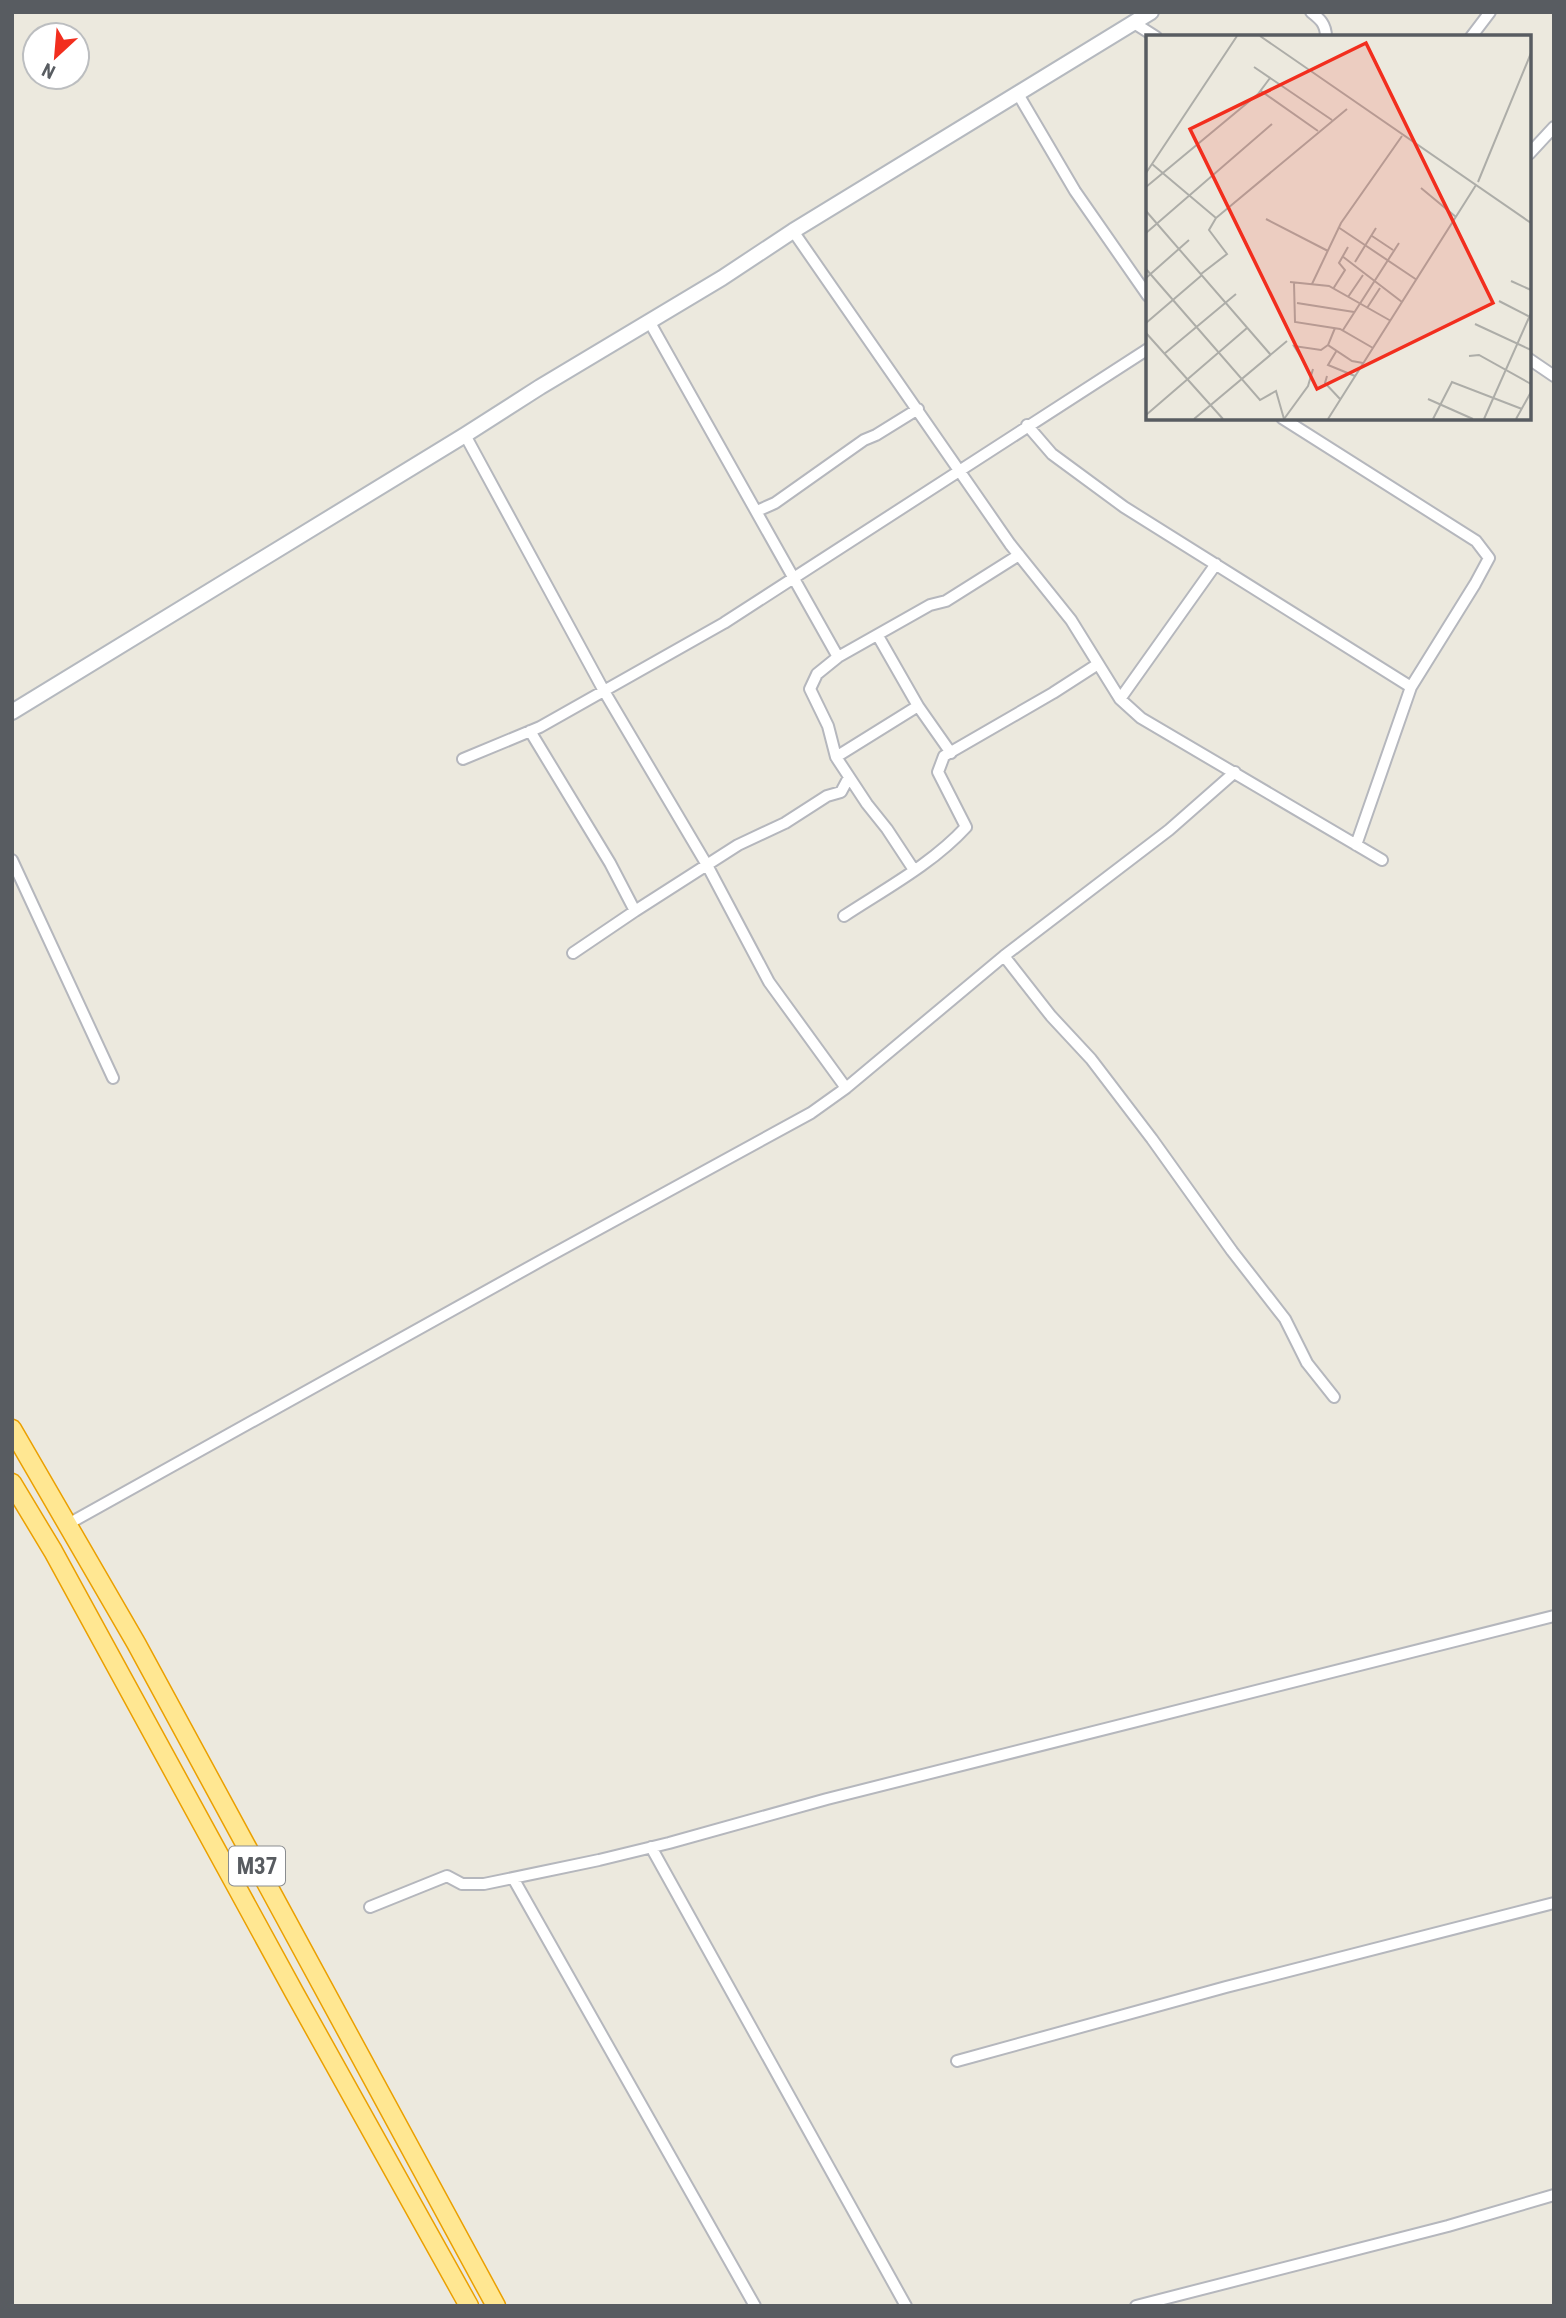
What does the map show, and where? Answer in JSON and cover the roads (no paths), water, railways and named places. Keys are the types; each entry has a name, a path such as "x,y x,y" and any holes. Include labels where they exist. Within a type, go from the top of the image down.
{"highway":[{"name":"M37","path":"12,1429 136,1643 496,2306"},
{"name":"M37","path":"12,1483 53,1551 469,2306"},
{"path":"294,1992 317,1978"}],"main road":[{"path":"12,712 1151,12"}],"street":[{"path":"1311,12 1321,20 1326,35"},
{"path":"1473,35 1490,12"},
{"path":"1134,23 1153,35"},
{"path":"1018,94 1075,191 1146,293"},
{"path":"1531,152 1554,127"},
{"path":"793,231 1019,555 1070,620 1119,699 1141,718 1382,860"},
{"path":"649,321 838,657"},
{"path":"463,759 530,731 724,623 1146,350"},
{"path":"1531,360 1554,376"},
{"path":"757,511 775,503 864,440 918,409"},
{"path":"1285,420 1476,541 1489,558 1411,687 1356,845"},
{"path":"1027,425 1042,444 1063,462 1124,507 1411,687"},
{"path":"465,435 604,691 707,865 769,982 846,1088"},
{"path":"914,870 836,757 828,726 810,689 817,674 838,657 930,605 946,601 1019,555"},
{"path":"1119,699 1216,564"},
{"path":"878,636 918,706 951,753"},
{"path":"844,916 914,870 953,841 966,827 938,772 944,756 1098,664"},
{"path":"836,757 918,706"},
{"path":"530,731 610,863 635,911"},
{"path":"68,1524 544,1258 811,1113 846,1088 1004,956 1169,830 1235,772"},
{"path":"573,953 738,845 785,823 827,796 841,792 849,777"},
{"path":"12,860 114,1078"},
{"path":"1004,956 1051,1016 1091,1059 1152,1139 1232,1251 1285,1319 1307,1363 1334,1396"},
{"path":"370,1907 447,1876 462,1884 484,1884 651,1847 827,1799 1554,1616"},
{"path":"651,1847 906,2306"},
{"path":"513,1878 755,2306"},
{"path":"957,2062 1226,1987 1554,1903"},
{"path":"1136,2306 1554,2196"}]}
